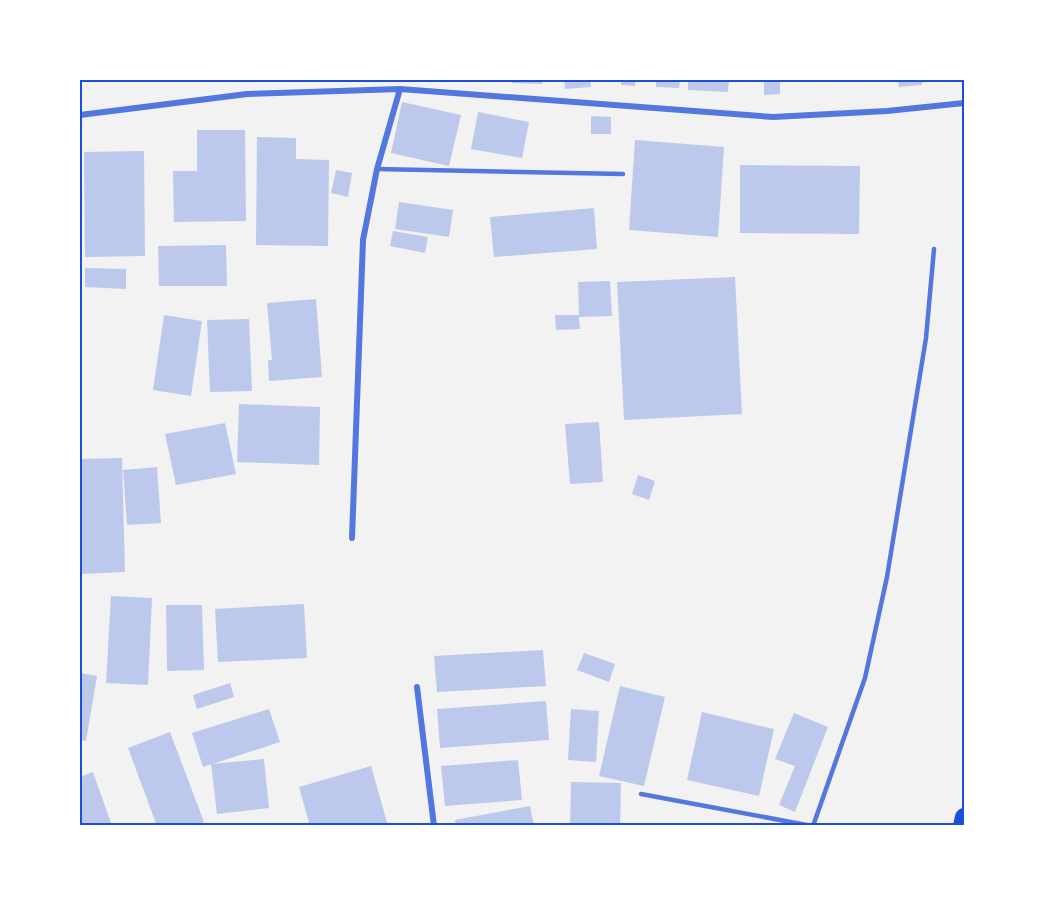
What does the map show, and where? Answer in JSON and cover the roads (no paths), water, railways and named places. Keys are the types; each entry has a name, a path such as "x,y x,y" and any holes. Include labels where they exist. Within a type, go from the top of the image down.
{"highway":[{"path":"962,825 964,817"}],"street":[{"path":"351,538 363,240 376,169 399,89"},
{"path":"80,115 247,94 399,89 773,117 887,111 964,103"},
{"path":"417,687 434,825"}],"lane":[{"path":"376,169 623,174"},
{"path":"641,795 813,825 865,678 887,577 926,338 934,249"}]}
